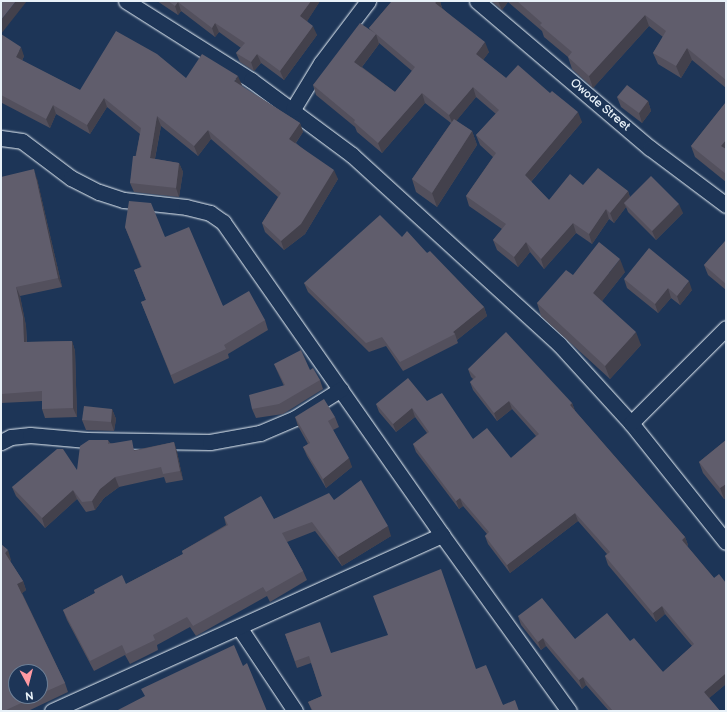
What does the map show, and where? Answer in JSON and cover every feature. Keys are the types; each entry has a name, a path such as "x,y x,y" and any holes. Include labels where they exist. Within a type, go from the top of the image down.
{"street":[{"path":"126,1 293,109 352,155 559,344 631,423 726,542"},
{"path":"293,109 320,63 368,1"},
{"name":"Owode Street","path":"477,1 650,148 726,205"},
{"path":"1,138 22,141 71,178 99,192 124,200 186,207 210,213 223,222 442,535 569,711"},
{"path":"631,423 726,328"},
{"path":"1,442 11,437 30,435 86,440 210,442 260,433 295,418 341,389"},
{"path":"62,709 442,535"},
{"path":"239,627 295,711"}],"building":[{"path":"1,1 16,1 1,20"},
{"path":"168,1 311,1 300,16 313,26 280,71 257,54 251,62 236,53 245,43 215,23 212,28 178,2 175,6"},
{"path":"392,1 437,1 435,3 485,42 476,54 506,78 518,65 550,93 552,91 578,112 525,175 549,200 570,174 583,185 598,168 628,191 610,213 606,209 589,234 573,223 541,259 526,242 514,257 493,240 506,224 466,196 496,153 476,135 499,110 473,87 449,115 422,93 378,143 354,122 355,120 313,85 360,23 376,34 354,62 395,92 415,67 369,28"},
{"path":"517,1 726,1 726,80 687,48 676,66 653,53 666,31 645,15 589,76 568,57 572,52 540,25 542,23"},
{"path":"116,31 157,54 186,78 202,54 238,76 234,81 300,123 289,139 334,170 301,224 281,241 262,223 281,193 208,130 194,146 157,116 150,158 179,163 176,188 130,183 133,156 136,156 141,128 104,98 87,125 53,105 46,119 1,95 1,34 21,47 16,57 80,90"},
{"path":"627,85 648,101 639,113 617,97"},
{"path":"726,102 726,140 721,146 726,149 726,174 691,146"},
{"path":"454,119 472,131 432,193 412,179"},
{"path":"34,169 58,278 16,287 23,317 24,342 72,341 73,408 42,409 42,391 1,394 1,177"},
{"path":"651,176 679,204 652,231 624,203"},
{"path":"129,201 151,203 165,237 189,227 223,306 249,291 265,320 224,345 226,349 171,375 141,302 146,300 134,270 142,267 125,227"},
{"path":"380,215 402,237 407,231 427,253 430,251 484,307 453,332 455,334 400,362 382,337 366,343 304,283"},
{"path":"726,240 726,284 704,265"},
{"path":"599,242 620,259 593,293 636,332 605,366 537,303 566,270 573,275"},
{"path":"649,248 689,281 677,296 668,288 655,304 624,279"},
{"path":"506,332 572,403 570,405 685,537 682,540 714,578 719,574 726,583 726,675 725,674 704,692 720,711 613,711 583,677 579,680 543,638 538,642 518,616 542,598 575,639 607,613 630,641 634,638 663,672 694,644 662,606 653,613 605,556 610,552 575,513 507,565 485,536 489,532 460,498 456,501 413,444 429,432 412,408 393,424 376,404 408,378 427,401 442,393 473,439 487,428 511,458 539,434 509,401 494,413 470,382 476,377 468,369"},
{"path":"301,350 310,370 313,368 320,380 279,404 252,409 249,395 285,385 274,364"},
{"path":"324,399 335,417 328,421 349,458 323,479 303,447 310,443 295,417"},
{"path":"84,406 112,409 111,422 82,420"},
{"path":"89,440 108,440 108,444 132,440 134,451 174,442 180,471 163,474 161,467 115,477 100,489 92,501 82,502 73,490 42,518 12,487 57,449 63,449 77,470 80,446"},
{"path":"726,440 726,484 720,488 699,462"},
{"path":"361,480 388,526 338,557 312,522 282,533 303,571 266,592 263,587 193,626 187,617 153,635 155,640 126,654 122,645 90,661 63,610 95,593 94,590 122,575 126,584 183,554 182,551 228,525 224,517 261,496 274,519 329,493 334,500"},
{"path":"1,544 8,550 5,553 23,581 17,584 65,683 48,690 48,664 8,664 8,704 19,704 1,711"},
{"path":"441,569 476,669 486,665 503,705 515,700 519,711 313,711 308,702 322,696 309,656 295,661 285,634 320,622 331,653 388,635 373,596"},
{"path":"234,645 243,666 247,663 267,711 116,711 145,696 141,689"}]}
